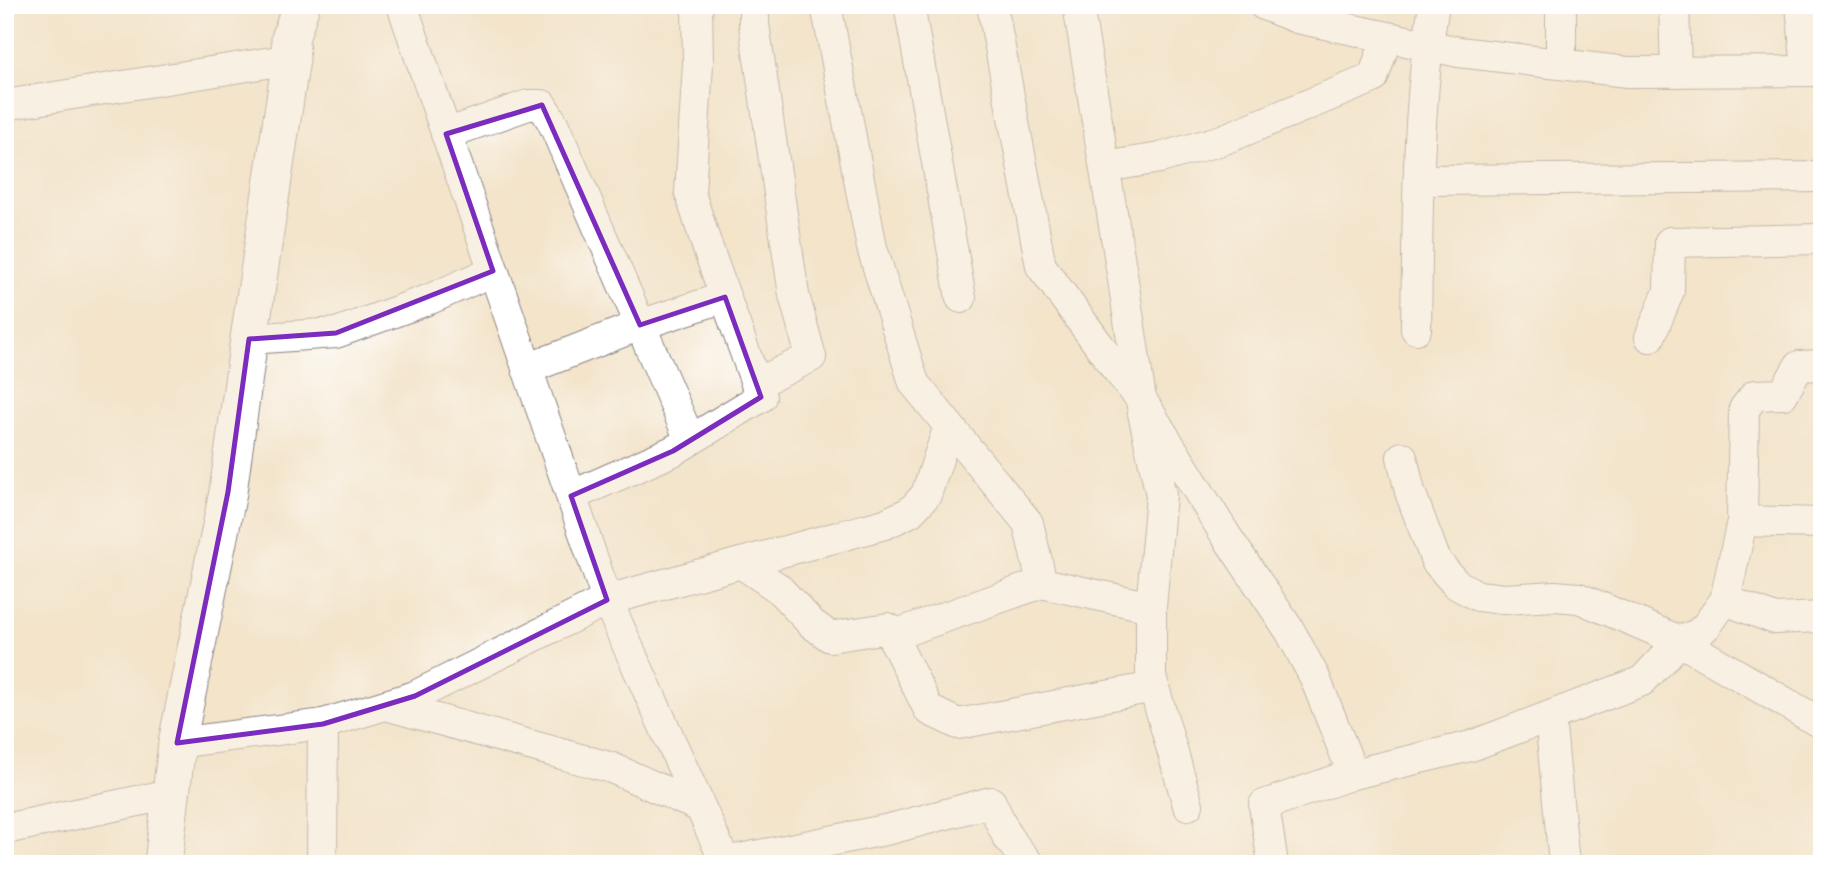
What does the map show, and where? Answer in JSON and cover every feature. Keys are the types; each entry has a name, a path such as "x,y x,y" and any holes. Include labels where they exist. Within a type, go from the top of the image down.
{"street":[{"path":"163,864 177,743 228,492 291,60 290,39 301,5"},
{"path":"402,5 607,600 726,863 890,829 991,802 1008,838 1029,864"},
{"path":"571,496 673,451 761,397 690,193 698,64 696,5"},
{"path":"754,5 754,24 794,295 811,357 757,384"},
{"path":"826,5 872,248 914,383 1028,523 1042,583"},
{"path":"909,5 961,298"},
{"path":"992,5 1041,266 1141,399 1225,534 1290,631 1315,678 1353,774"},
{"path":"1078,5 1141,399 1161,495 1152,607 1151,677 1188,805"},
{"path":"1264,5 1297,18 1459,52 1627,72 1814,71 1801,5"},
{"path":"1416,329 1419,180 1427,46 1434,5"},
{"path":"1561,5 1561,64"},
{"path":"1674,5 1676,72"},
{"path":"1105,167 1160,158 1222,140 1373,78 1387,37"},
{"path":"5,105 291,60"},
{"path":"446,134 528,105 542,105 553,123 690,440"},
{"path":"1419,180 1822,177"},
{"path":"1650,337 1669,291 1670,242 1822,239"},
{"path":"249,339 336,333 430,299 493,271"},
{"path":"527,369 640,325 725,297"},
{"path":"1273,864 1264,806 1353,774 1471,746 1642,681 1680,641 1698,634 1725,600 1742,521 1744,409 1755,395 1783,394 1799,366 1822,365"},
{"path":"177,743 323,724 415,696 607,600 885,524 910,512 926,495 949,426"},
{"path":"1402,457 1410,492 1436,561 1456,584 1478,596 1504,599 1555,596 1579,598 1680,641 1822,724"},
{"path":"1742,521 1822,523"},
{"path":"741,563 778,588 811,623 830,637 888,628 929,710 958,724 1154,687"},
{"path":"891,636 1042,583 1152,607"},
{"path":"1725,600 1775,620 1822,617"},
{"path":"385,705 612,768 700,807"},
{"path":"1550,717 1564,864"},
{"path":"323,724 323,864"},
{"path":"5,829 171,794"}],"highlighted area":[{"path":"542,105 640,325 725,297 761,397 673,451 571,496 607,600 415,696 323,724 177,743 228,492 249,339 336,333 493,271 446,134"}]}
